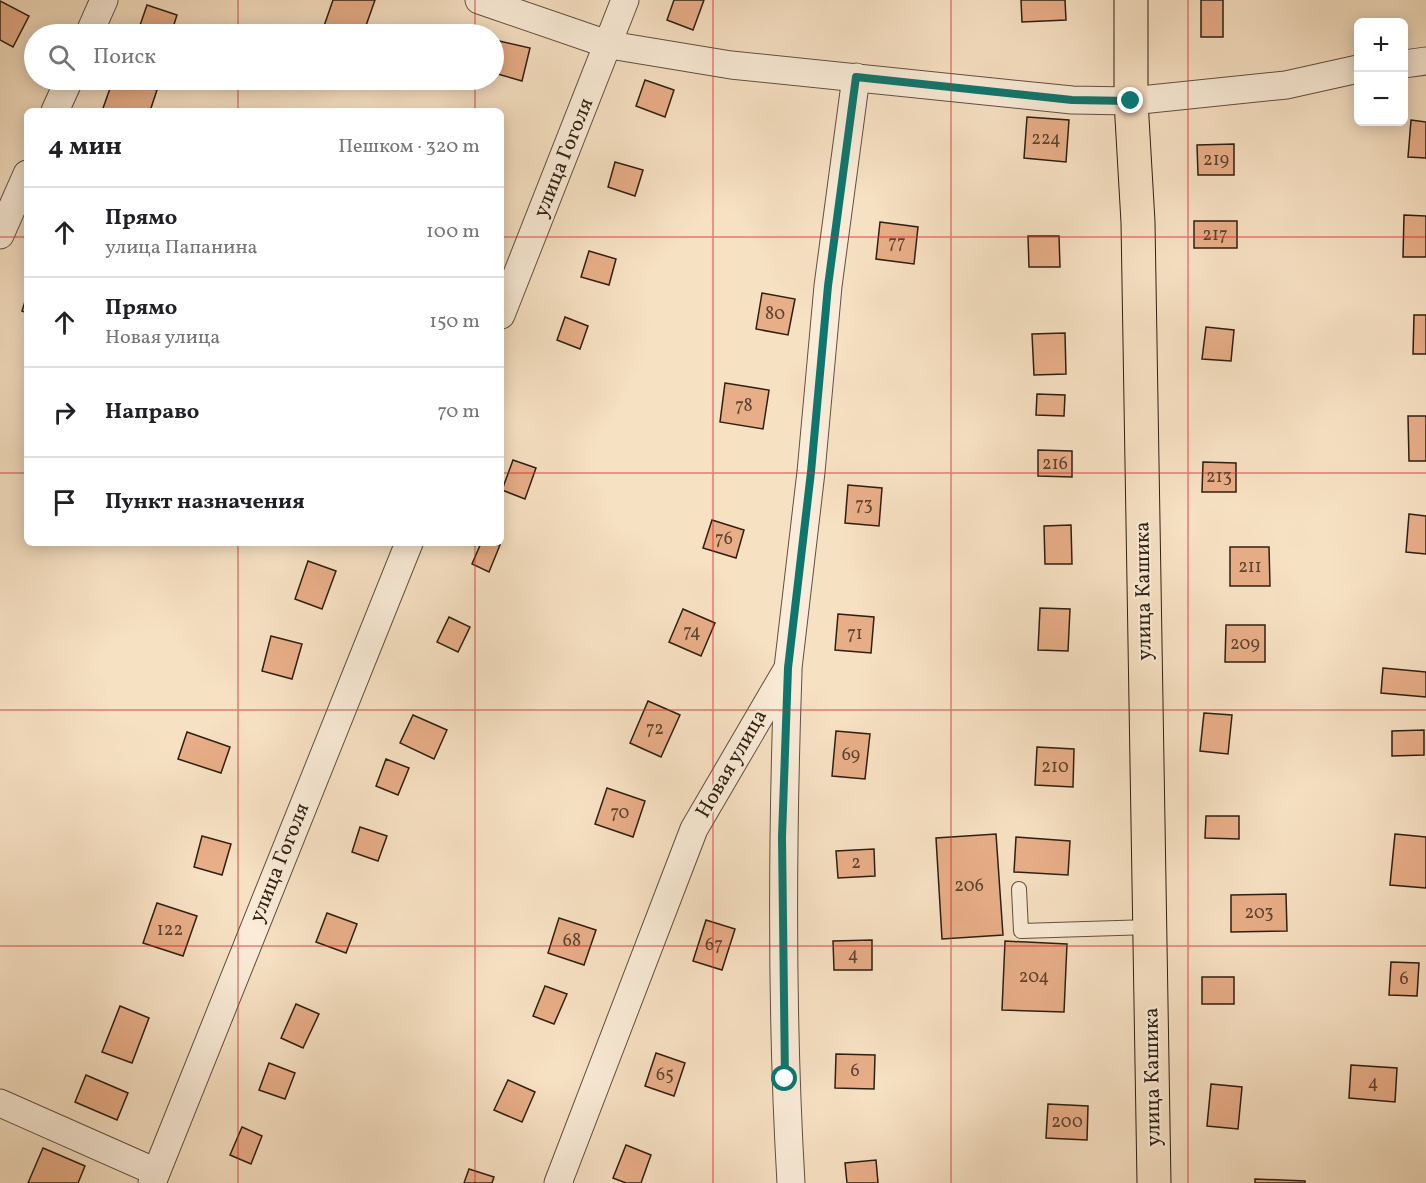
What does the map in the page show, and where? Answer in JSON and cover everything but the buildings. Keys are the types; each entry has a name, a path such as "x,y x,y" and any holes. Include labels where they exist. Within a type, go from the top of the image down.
{"highway":[{"name":"улица Кашика","path":"1131,0 1131,101 1138,222 1154,1183"}],"street":[{"path":"93,24 104,0"},
{"path":"479,0 610,45 731,65 1072,100 1131,101 1286,85 1354,70"},
{"name":"улица Гоголя","path":"504,308 610,45 625,0"},
{"path":"1408,63 1426,61"},
{"name":"Новая улица","path":"558,1183 694,829 788,668 811,472 828,286 856,77"},
{"path":"56,108 64,90"},
{"path":"0,235 24,181"},
{"name":"улица Гоголя","path":"154,1178 408,546"},
{"path":"788,668 782,837 785,1079 791,1183"},
{"path":"0,1103 154,1178"}],"lane":[{"path":"1019,889 1021,932 1150,927"}],"route":[{"path":"785,1079 782,837 788,668 811,472 828,286 856,77 1072,100 1131,101"}]}
